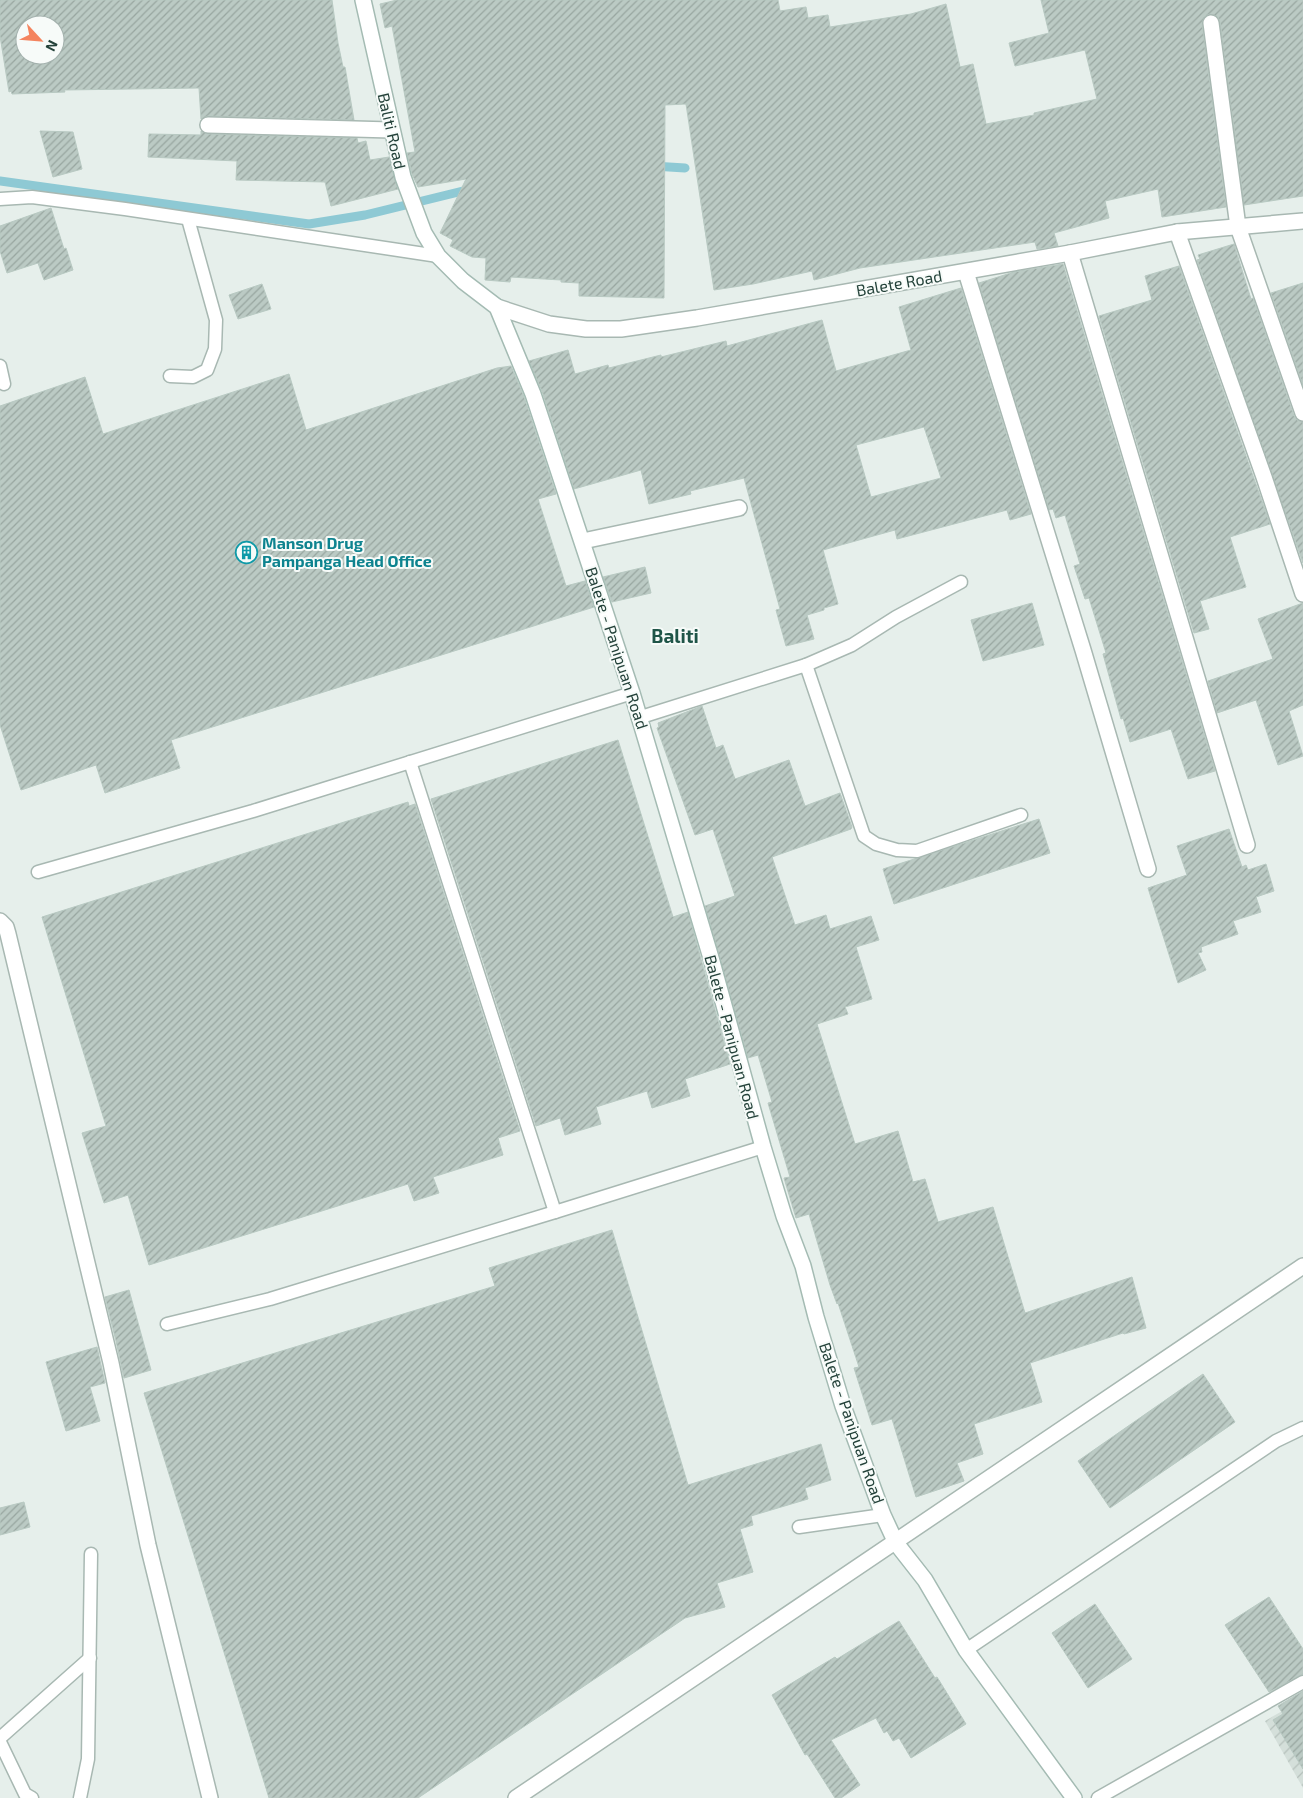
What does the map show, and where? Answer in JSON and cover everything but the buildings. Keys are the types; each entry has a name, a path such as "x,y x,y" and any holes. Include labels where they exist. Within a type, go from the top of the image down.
{"street":[{"name":"Baliti Road","path":"363,0 403,177 424,233 438,256"},
{"path":"1211,22 1238,227 1303,413"},
{"path":"208,125 391,130"},
{"name":"Balete Road","path":"497,307 550,324 621,329 697,318 966,272 1177,232 1303,221"},
{"path":"1177,232 1261,467 1303,594"},
{"path":"1070,253 1247,845"},
{"path":"438,256 463,281 497,307"},
{"path":"966,272 1148,869"},
{"name":"Balete - Panipuan Road","path":"497,307 533,394 632,693 708,949 784,1216 802,1266 843,1406 883,1514 896,1543 925,1580 966,1650 1074,1798"},
{"path":"583,541 738,508"},
{"path":"0,922 6,927 22,991 111,1363 148,1545 210,1798"},
{"path":"516,1798 896,1543 1303,1266"}],"lane":[{"path":"0,199 32,197 438,256"},
{"path":"170,376 193,377 207,370 215,349 216,320 188,219"},
{"path":"0,366 4,384"},
{"path":"638,718 806,665 852,646 896,618 962,582"},
{"path":"806,665 864,836 876,844 898,850 917,851 1021,815"},
{"path":"38,872 244,814 632,693"},
{"path":"410,762 555,1212"},
{"path":"167,1324 270,1299 763,1147"},
{"path":"966,1650 1276,1441 1303,1428"},
{"path":"799,1526 883,1514"},
{"path":"80,1798 88,1759 91,1554"},
{"path":"0,1738 90,1658"},
{"path":"1098,1798 1303,1682"},
{"path":"0,1742 25,1794 32,1798"}],"shaded area":[{"path":"1303,1699 1303,1788 1265,1721"}],"waterway":[{"path":"653,166 685,168"},
{"path":"0,181 309,224 365,215 471,189"}],"place":[{"name":"Manson Drug Pampanga Head Office","path":"246,552"}],"district":[{"name":"Baliti","path":"675,636"}]}
